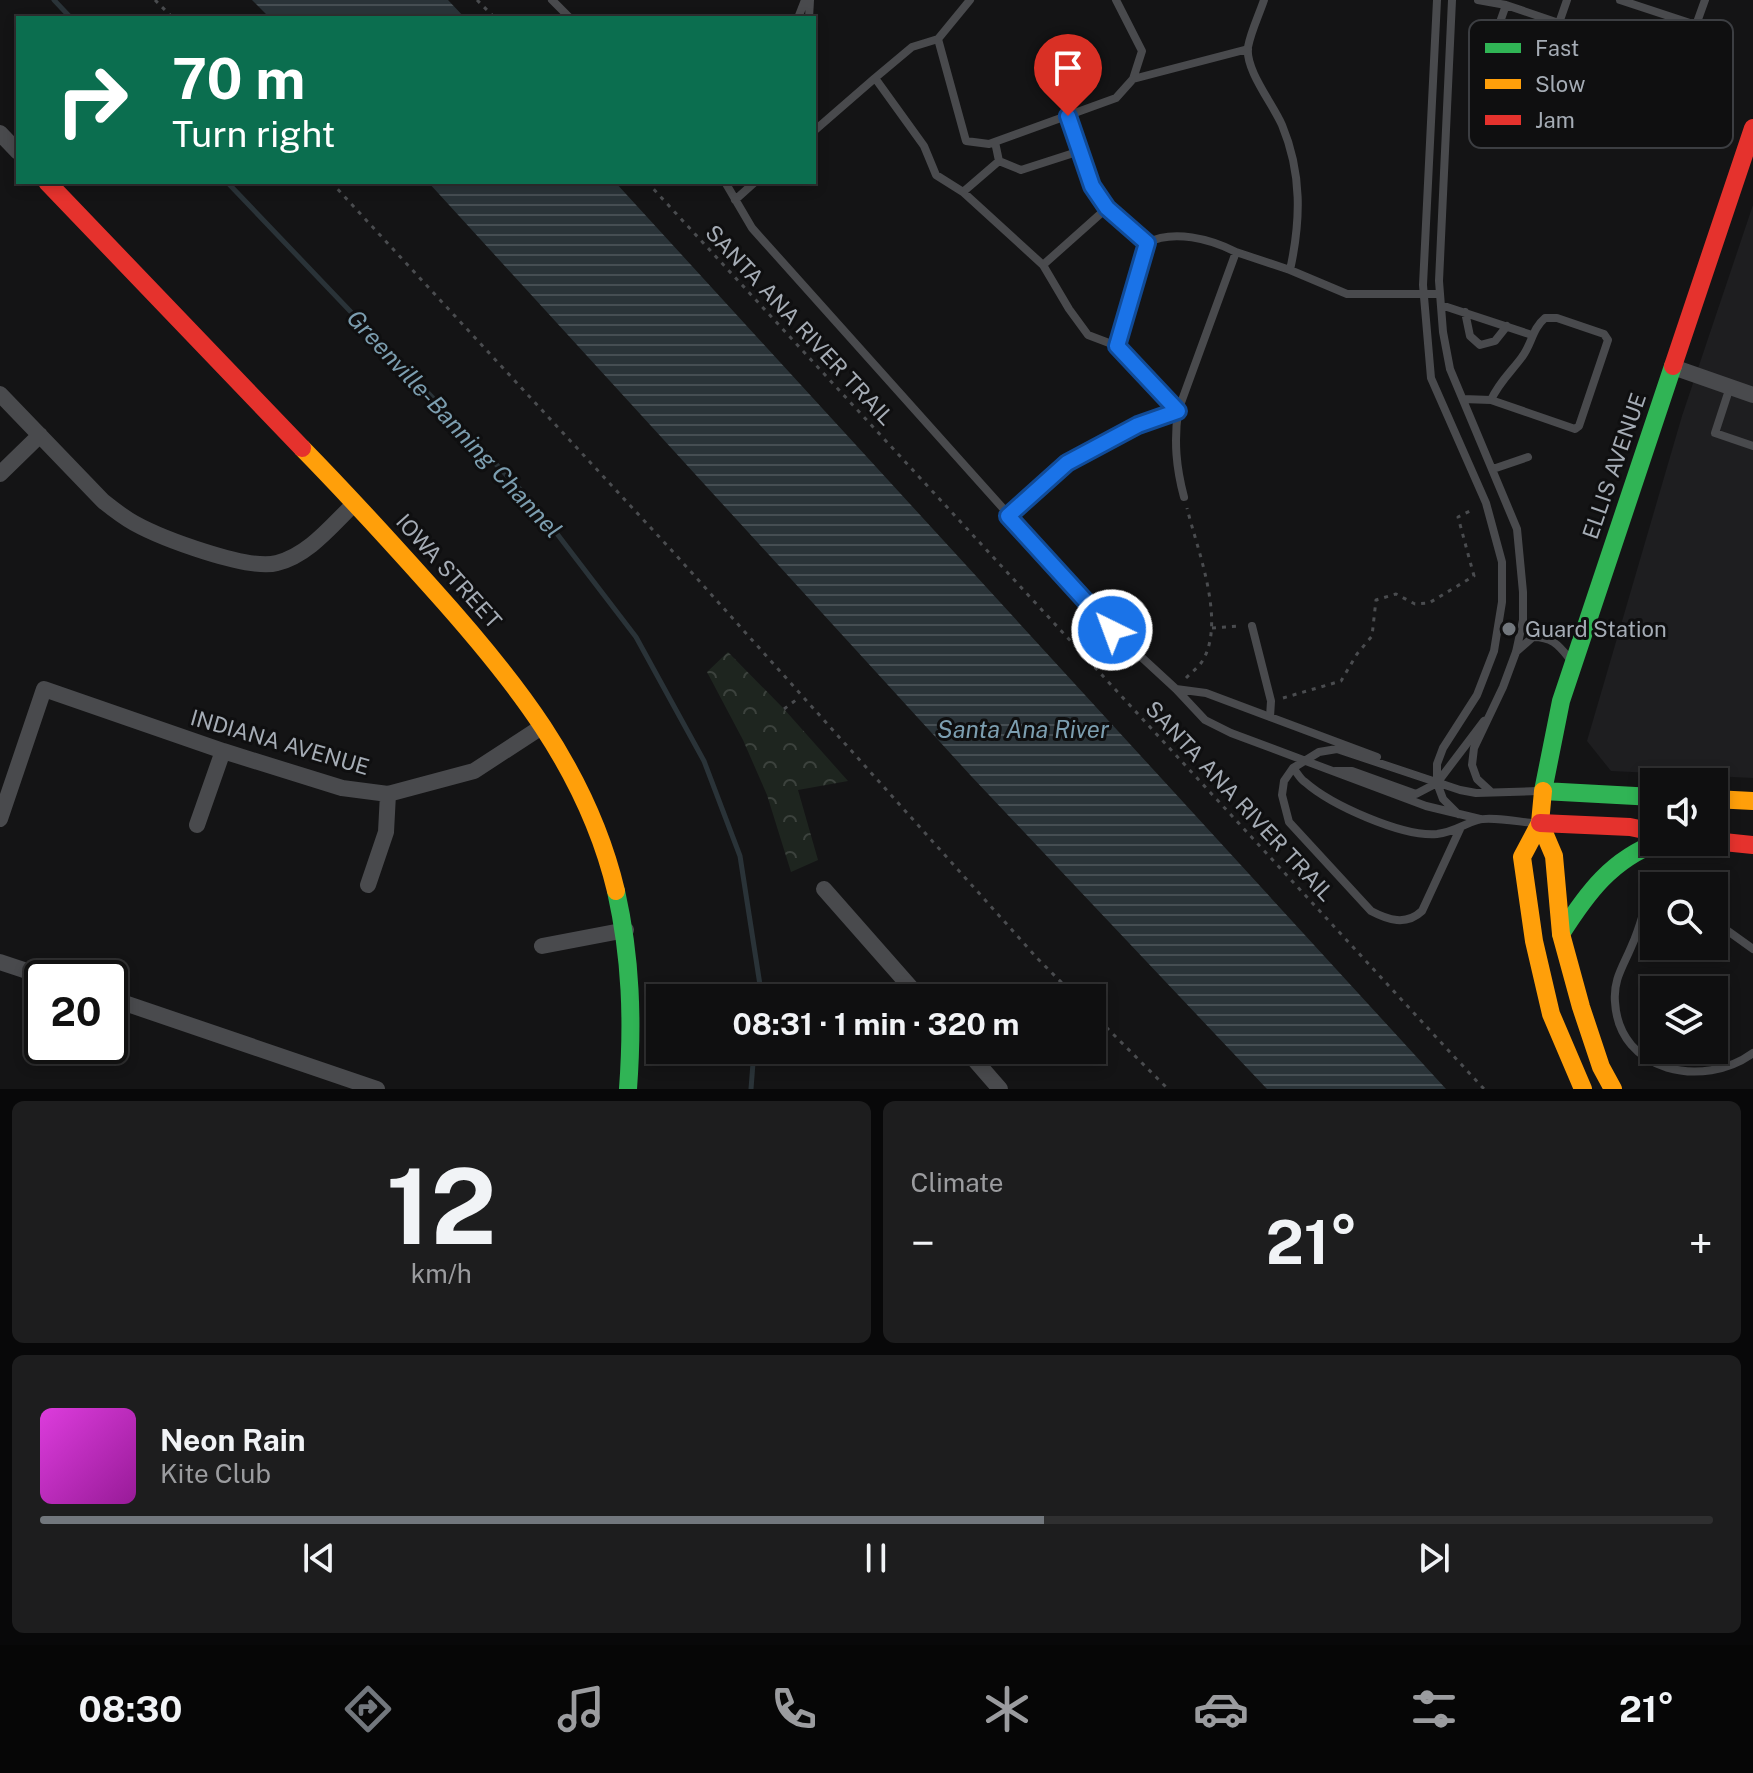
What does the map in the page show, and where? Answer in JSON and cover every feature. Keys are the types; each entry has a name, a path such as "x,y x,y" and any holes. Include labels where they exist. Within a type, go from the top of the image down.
{"main road":[{"name":"ELLIS AVENUE","path":"1540,823 1543,791 1561,701 1753,128"},
{"name":"IOWA STREET","path":"49,184 355,503 493,656 543,726 574,781 600,838 626,930 633,994 633,1040 628,1089"},
{"path":"1543,791 1640,796"},
{"path":"1728,800 1753,801"},
{"path":"1540,823 1640,829"},
{"path":"1540,823 1554,856 1561,934 1581,1007 1601,1067 1613,1089"},
{"path":"1540,823 1522,857 1534,941 1551,1014 1583,1089"},
{"path":"1728,842 1753,845"},
{"path":"1561,934 1588,891 1614,865 1640,847"}],"street":[{"path":"0,133 16,150"},
{"path":"1673,367 1753,395"},
{"path":"0,394 103,501 133,523 167,538 243,562 275,564 295,556 355,503"},
{"path":"0,474 40,435"},
{"name":"INDIANA AVENUE","path":"0,819 44,689 223,751 342,788 388,794 474,771 543,726"},
{"path":"197,825 223,751"},
{"path":"368,885 386,832 388,794"},
{"path":"824,889 908,984"},
{"path":"542,946 626,930"},
{"path":"0,962 24,970"},
{"path":"128,1004 377,1089"},
{"path":"978,1064 1000,1089"}],"lane":[{"path":"552,0 568,16"},
{"path":"816,129 912,47 938,39 970,0"},
{"path":"938,39 966,141 989,144 1116,98 1133,79 1142,51 1116,0"},
{"path":"1264,0 1248,49 1254,72 1282,125 1298,176 1297,239 1290,270"},
{"path":"1437,0 1424,295 1431,378 1486,503 1502,562 1502,602 1494,651 1477,695 1443,748 1437,764 1437,783 1443,799 1458,814"},
{"path":"1452,0 1441,305 1450,369 1517,529 1523,620 1516,652 1503,687 1474,748 1472,765 1477,779 1490,791"},
{"path":"1478,0 1506,5 1550,20"},
{"path":"1560,20 1567,0"},
{"path":"1620,0 1681,20"},
{"path":"1698,20 1705,0"},
{"path":"1501,20 1506,5"},
{"path":"1133,79 1248,49"},
{"path":"875,78 924,146 936,175 963,192 1043,265 1088,335 1117,346 1178,411"},
{"path":"1068,116 1092,186 1107,208 1147,243"},
{"path":"995,142 999,161"},
{"path":"999,161 1021,170 1080,151"},
{"path":"963,192 999,161"},
{"path":"726,184 752,228 1008,516 1112,630 1205,720 1426,806 1480,819 1540,823"},
{"path":"735,200 753,184"},
{"path":"1043,265 1107,208"},
{"path":"1117,346 1147,243 1159,237 1216,242 1347,294 1440,294"},
{"path":"1184,497 1176,453 1178,411 1236,252"},
{"path":"1441,305 1532,335"},
{"path":"1465,312 1470,336 1480,345 1495,341 1507,326"},
{"path":"1463,399 1491,400 1575,429 1579,426 1608,340 1604,334 1557,318 1545,318 1536,326 1524,354 1497,385 1491,400"},
{"path":"1730,387 1715,433 1753,446"},
{"path":"1008,516 1067,463 1138,425 1178,411"},
{"path":"1493,469 1528,457"},
{"path":"1252,626 1271,701 1270,717"},
{"path":"1516,652 1533,637 1546,637 1560,647 1573,663"},
{"path":"1176,689 1206,693 1437,783"},
{"path":"1331,771 1352,771 1416,794 1437,783 1476,729 1487,719"},
{"path":"1460,829 1422,911 1404,920 1383,917 1371,911 1289,822 1282,795 1284,781 1303,760 1327,749 1337,749 1476,793 1543,791"},
{"path":"1293,768 1304,782 1365,817 1412,833 1436,834 1460,829 1480,819"},
{"path":"1640,922 1618,971 1615,1004 1625,1039 1641,1059 1653,1069 1694,1080 1724,1074 1753,1053"},
{"path":"1728,931 1753,949"}],"path":[{"path":"155,0 171,16"},
{"path":"477,0 493,16"},
{"path":"333,184 589,460 1063,984"},
{"name":"SANTA ANA RIVER TRAIL","path":"649,184 1484,1089"},
{"path":"1176,689 1204,659 1211,628 1209,594 1184,497"},
{"path":"1271,701 1341,681 1372,636 1376,600 1396,594 1415,604 1429,603 1474,576 1458,517 1486,503"},
{"path":"1211,628 1252,626"},
{"path":"784,709 801,696"},
{"path":"1106,1027 1168,1089"}],"shaded area":[{"path":"1753,205 1753,778 1728,777 1728,768 1611,771 1587,741 1682,416"}],"green space":[{"path":"728,652 848,781 798,790 818,860 791,872 767,795 743,740 707,672"}],"water":[{"path":"252,0 448,0 463,16 268,16"},
{"name":"Santa Ana River","path":"430,184 617,184 1446,1089 1267,1089 972,777"}],"waterway":[{"name":"Greenville-Banning Channel","path":"54,0 69,16"},
{"name":"Greenville-Banning Channel","path":"229,184 535,505 636,637 704,761 740,856 760,984"},
{"name":"Greenville-Banning Channel","path":"751,1089 753,1064"}],"traffic: fast":[{"path":"1543,791 1561,701 1673,366"},
{"path":"1543,791 1640,796"},
{"path":"1561,934 1602,879 1640,850"},
{"path":"616,891 630,990 628,1089"}],"traffic: slow":[{"path":"302,448 490,655 543,727 586,805 616,891"},
{"path":"1543,791 1540,823 1522,857 1534,941 1551,1014 1583,1089"},
{"path":"1728,800 1753,801"},
{"path":"1540,823 1554,856 1561,934 1581,1007 1601,1067 1613,1089"}],"traffic: jam":[{"path":"1673,366 1753,128"},
{"path":"49,184 302,448"},
{"path":"1540,823 1640,829"},
{"path":"1728,842 1753,845"}],"place":[{"name":"Guard Station","path":"1509,629"}],"route":[{"path":"1068,116 1092,186 1107,208 1147,243 1117,346 1178,411 1138,425 1067,463 1008,516 1112,630"}]}
